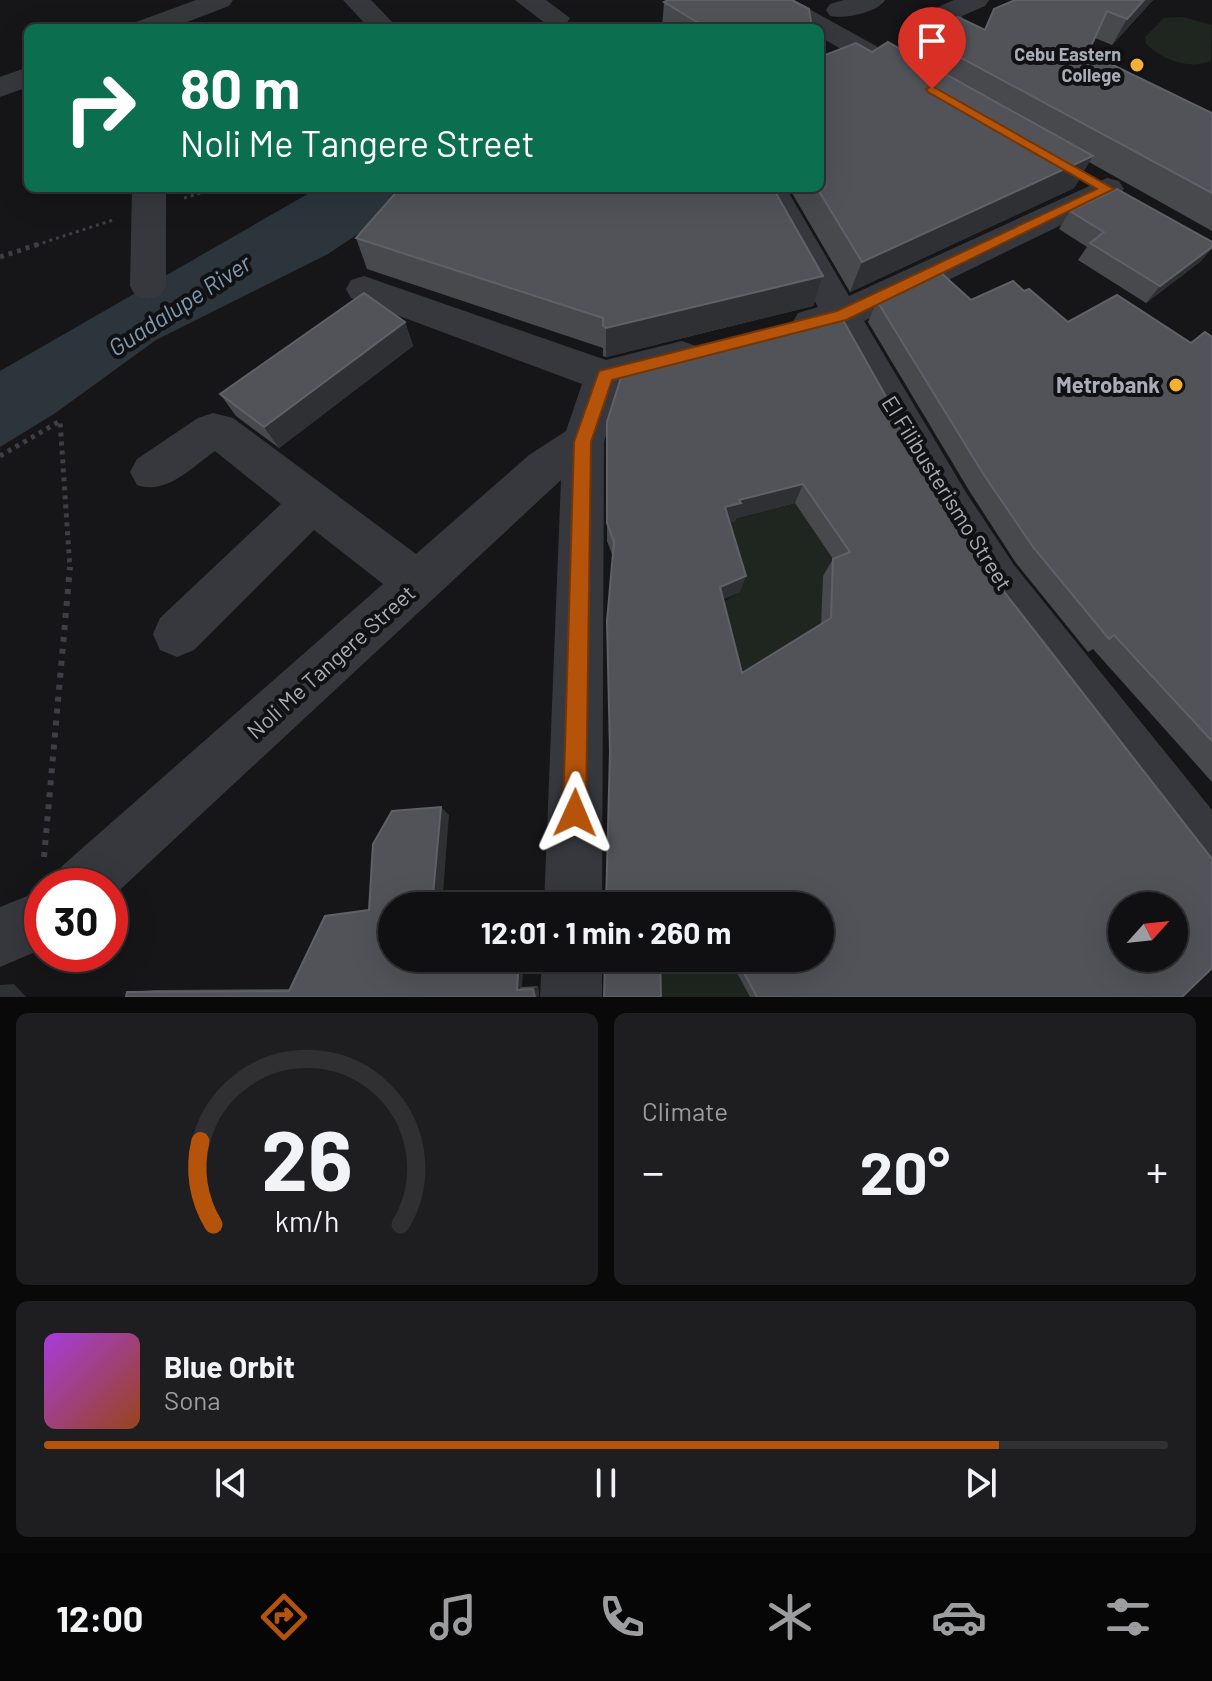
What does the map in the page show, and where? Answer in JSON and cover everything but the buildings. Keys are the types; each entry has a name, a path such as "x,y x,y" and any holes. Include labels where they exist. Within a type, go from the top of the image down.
{"street":[{"path":"145,24 147,0"},
{"path":"156,24 220,0"},
{"path":"356,0 380,24"},
{"path":"528,0 556,18"},
{"path":"774,0 837,13 872,0"},
{"path":"933,60 950,23 948,13 976,0"},
{"path":"837,13 871,54 933,60"},
{"path":"833,65 871,54 933,60"},
{"path":"0,88 24,78"},
{"path":"782,331 841,316 1107,189"},
{"name":"El Filibusterismo Street","path":"771,192 951,508 997,580 1212,855"},
{"path":"148,286 149,198"},
{"path":"364,289 605,376 708,350"},
{"path":"573,892 583,442 605,376"},
{"path":"152,472 213,430 218,430 419,584"},
{"name":"Noli Me Tangere Street","path":"70,868 419,584 544,468 583,442"},
{"path":"177,634 314,501"},
{"path":"0,937 24,927"},
{"path":"571,997 572,972"}],"path":[{"path":"0,257 149,198"},
{"path":"0,456 60,421 71,554 45,832 62,868"}],"shaded area":[{"path":"1183,17 1212,25 1211,61 1203,64 1177,62 1160,55 1146,44 1145,37 1164,18"},
{"path":"830,493 839,569 823,576 820,654 715,689 716,606 740,592 720,526 738,517"},
{"path":"657,972 737,972 750,997 658,997"}],"water":[{"name":"Guadalupe River","path":"311,192 421,192 328,254 156,340 54,414 0,447 0,371"}],"place":[{"name":"Cebu Eastern College","path":"1137,65"},
{"name":"Metrobank","path":"1176,385"}],"route":[{"path":"575,813 583,442 605,376 841,316 1107,189 932,89"}]}
